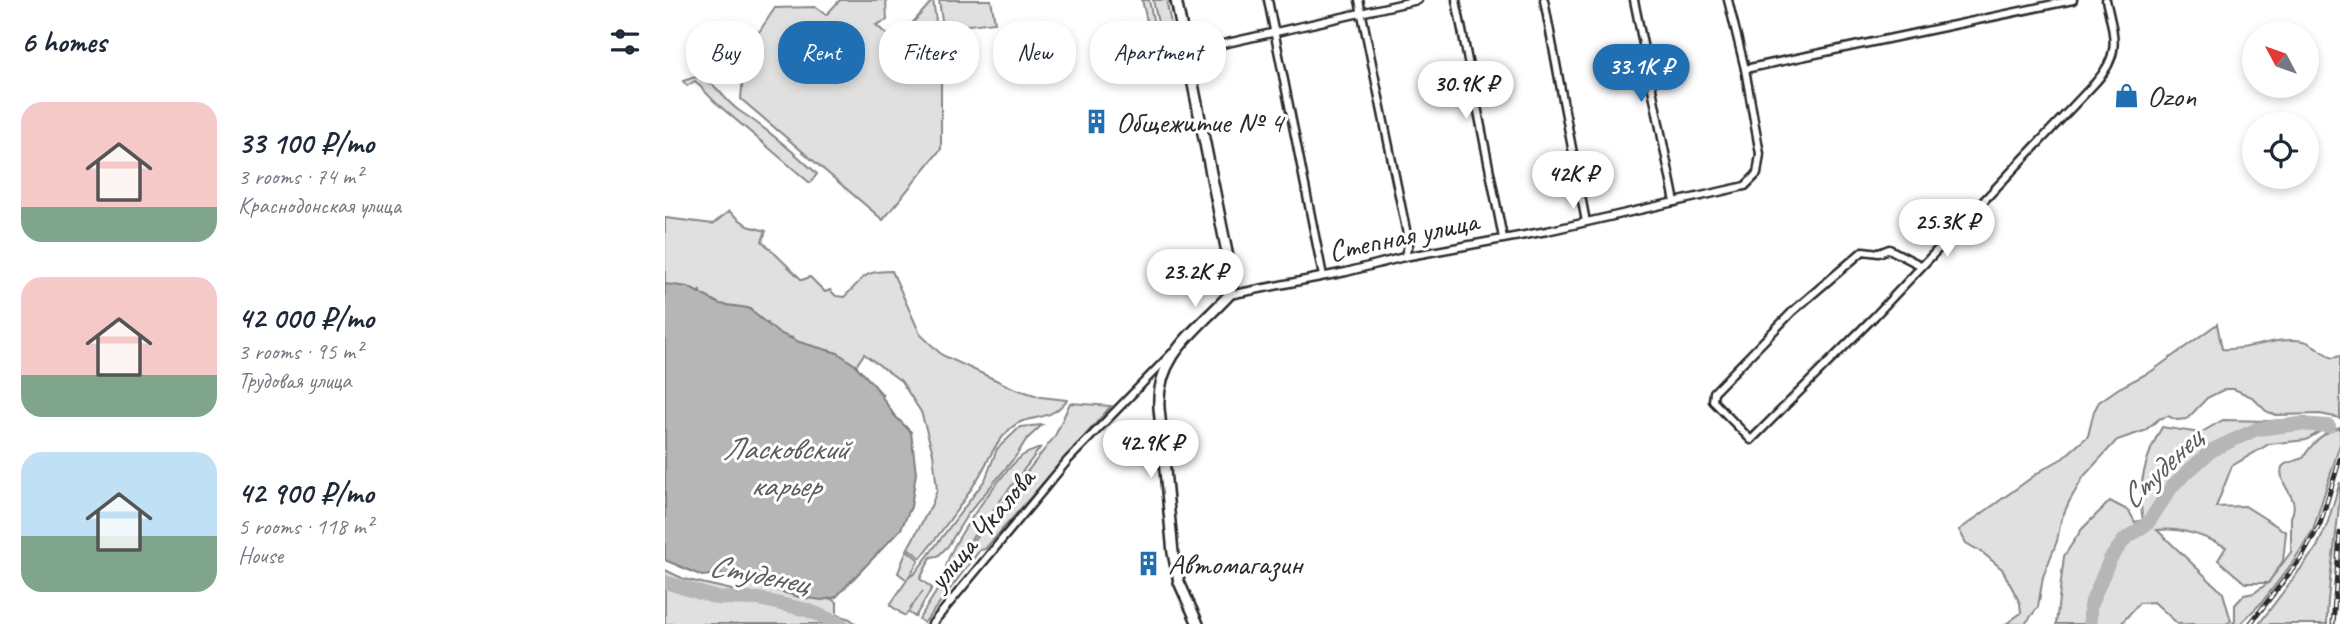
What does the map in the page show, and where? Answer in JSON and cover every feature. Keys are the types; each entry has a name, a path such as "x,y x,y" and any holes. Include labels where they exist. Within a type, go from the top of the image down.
{"main road":[{"path":"1177,0 1181,21"},
{"path":"1193,84 1232,277 1229,295 1184,342 1163,372 1159,387 1159,408 1173,553 1179,582 1198,624"}],"street":[{"path":"1268,0 1323,276"},
{"path":"1359,0 1409,244 1404,257"},
{"path":"1226,43 1418,0"},
{"path":"1456,0 1503,238"},
{"path":"1544,0 1586,222"},
{"path":"1634,0 1675,202"},
{"path":"1728,0 1745,69 2073,0"},
{"path":"1922,266 1889,249 1879,253 1863,251 1793,311 1714,392 1713,401 1751,440 1922,266 2102,76 2113,58 2106,0"},
{"name":"Степная улица","path":"1229,295 1739,188 1750,182 1758,170 1760,154 1745,69"},
{"name":"улица Чкалова","path":"932,624 1068,460 1184,342"}],"shaded area":[{"path":"840,0 886,0 887,20 879,21 876,25 879,28 879,84 941,84 941,149 883,220 741,99 742,84 764,84 764,24 775,8 815,7 826,15"},
{"path":"933,0 936,21 914,21"},
{"path":"939,0 991,0 993,22 942,21"},
{"path":"1142,0 1149,0 1153,21 1147,21"},
{"path":"1153,0 1171,0 1167,4 1170,21 1158,21"},
{"path":"698,84 712,84 735,108 769,132 817,174 810,183 715,102"},
{"path":"729,211 748,226 766,231 762,241 802,280 810,277 825,292 830,290 836,296 844,297 869,274 892,271 920,334 942,355 1013,388 1041,397 1067,400 1053,412 1017,423 1004,435 962,502 921,558 908,548 937,490 933,453 921,412 901,381 864,354 856,366 883,395 882,398 790,343 793,338 790,337 788,341 768,326 768,323 751,313 751,309 746,308 738,315 700,295 700,290 698,294 665,294 665,218 713,224"},
{"path":"2217,324 2222,349 2294,340 2307,342 2332,358 2340,356 2340,418 2320,414 2275,415 2266,411 2252,397 2234,389 2225,389 2207,398 2187,419 2177,420 2168,416 2159,419 2144,431 2117,440 2084,476 2069,502 2043,577 2038,607 2025,624 2006,624 2021,613 2020,603 2002,569 1966,543 1959,530 2063,458 2088,436 2099,402 2152,371"},
{"path":"1070,403 1111,406 985,549 980,550 924,623 919,619 950,570 1055,436"},
{"path":"2306,418 2329,426 2306,440 2269,444 2232,466 2216,507 2245,506 2286,532 2283,561 2268,583 2245,583 2218,560 2226,547 2218,543 2184,531 2157,530 2223,593 2231,621 2226,624 2178,624 2154,602 2139,603 2121,624 2056,624 2064,556 2082,529 2110,501 2129,511 2135,522 2143,520 2141,496 2144,472 2162,427 2200,433 2223,420 2269,421"},
{"path":"1042,425 1026,440 967,515 948,546 938,556 931,557 920,579 932,588 915,617 908,612 923,591 905,616 890,605 907,580 898,573 907,550 919,560 908,578 915,573 985,480 997,449 1020,427"},
{"path":"2340,427 2340,444 2313,530 2293,562 2262,602 2240,624 2232,624 2235,621 2235,605 2244,595 2254,593 2268,583 2291,552 2291,517 2294,504 2281,474 2282,467 2303,458 2319,439"},
{"path":"1041,447 950,567 946,568 956,543 990,492 1022,456"},
{"path":"2340,482 2327,624 2259,624 2317,547"},
{"path":"665,570 684,579 741,592 743,586 738,576 828,597 837,602 837,615 856,624 665,624"}],"water":[{"name":"Ласковский карьер","path":"665,284 688,287 720,304 748,308 777,332 799,342 838,353 855,365 875,386 894,415 911,432 916,473 911,507 901,529 836,597 822,600 799,597 720,574 702,576 665,560"}],"waterway":[{"name":"Студенец","path":"2090,624 2090,606 2110,559 2125,539 2148,523 2173,485 2212,450 2257,429 2299,424 2329,426"},
{"name":"Студенец","path":"665,582 717,598 759,599 807,610 841,624"}],"railway":[{"path":"2250,624 2302,557 2320,524 2340,459"},
{"path":"2333,624 2340,533"}],"place":[{"name":"Ozon","path":"2127,96"},
{"name":"Общежитие № 4","path":"1096,122"},
{"name":"Автомагазин","path":"1148,564"}]}
